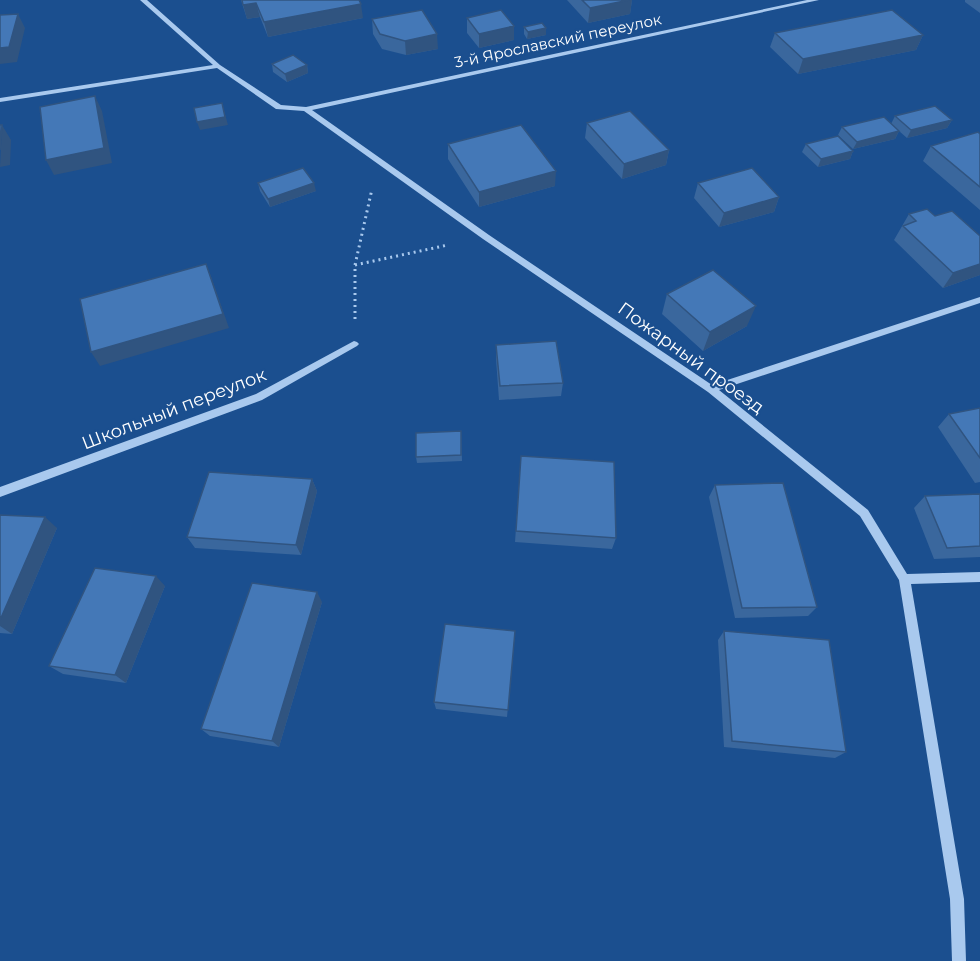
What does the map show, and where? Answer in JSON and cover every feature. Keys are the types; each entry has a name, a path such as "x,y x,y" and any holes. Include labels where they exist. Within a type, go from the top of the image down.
{"street":[{"name":"Пожарный проезд","path":"143,0 218,66 279,107 306,109 486,237 711,389 864,513 903,579 957,899 959,961"},
{"name":"3-й Ярославский переулок","path":"306,109 816,0"},
{"path":"0,100 218,66"},
{"path":"711,389 980,300"},
{"name":"Школьный переулок","path":"0,492 259,397 354,344"},
{"path":"903,579 980,578"}],"path":[{"path":"354,344 355,265 378,161"},
{"path":"355,265 486,237"}],"building":[{"path":"242,0 359,0 361,4 264,22 256,3 243,5"},
{"path":"582,0 629,0 590,8"},
{"path":"422,10 437,34 405,41 380,34 372,19"},
{"path":"501,10 514,26 479,34 467,18"},
{"path":"892,10 923,35 803,59 775,33"},
{"path":"18,14 9,47 0,48 0,15"},
{"path":"542,23 546,28 528,32 524,27"},
{"path":"293,55 307,65 285,74 272,64"},
{"path":"95,96 104,148 46,160 40,107"},
{"path":"222,103 225,117 197,122 194,108"},
{"path":"935,106 952,120 911,130 895,116"},
{"path":"630,111 669,150 624,164 587,123"},
{"path":"884,117 899,131 857,142 842,127"},
{"path":"0,125 2,125 0,150"},
{"path":"521,125 556,171 479,192 448,144"},
{"path":"978,132 980,134 980,187 931,146"},
{"path":"838,136 853,151 821,159 806,144"},
{"path":"303,168 314,183 268,199 258,183"},
{"path":"752,168 779,197 724,213 698,183"},
{"path":"927,209 935,216 952,211 980,236 980,264 953,273 903,226 916,221 909,214"},
{"path":"206,264 223,314 91,352 80,299"},
{"path":"713,270 756,306 710,332 667,294"},
{"path":"556,341 563,383 500,386 496,345"},
{"path":"980,408 980,458 949,414"},
{"path":"461,431 461,455 416,457 416,433"},
{"path":"521,456 614,462 616,538 516,531"},
{"path":"209,472 312,479 296,545 187,537"},
{"path":"783,483 817,607 742,608 715,485"},
{"path":"980,494 980,546 947,548 925,496"},
{"path":"0,515 45,517 0,620"},
{"path":"95,568 156,576 115,675 49,666"},
{"path":"252,583 317,592 272,741 201,729"},
{"path":"445,624 515,631 508,710 434,702"},
{"path":"724,631 829,640 846,752 732,741"}]}
